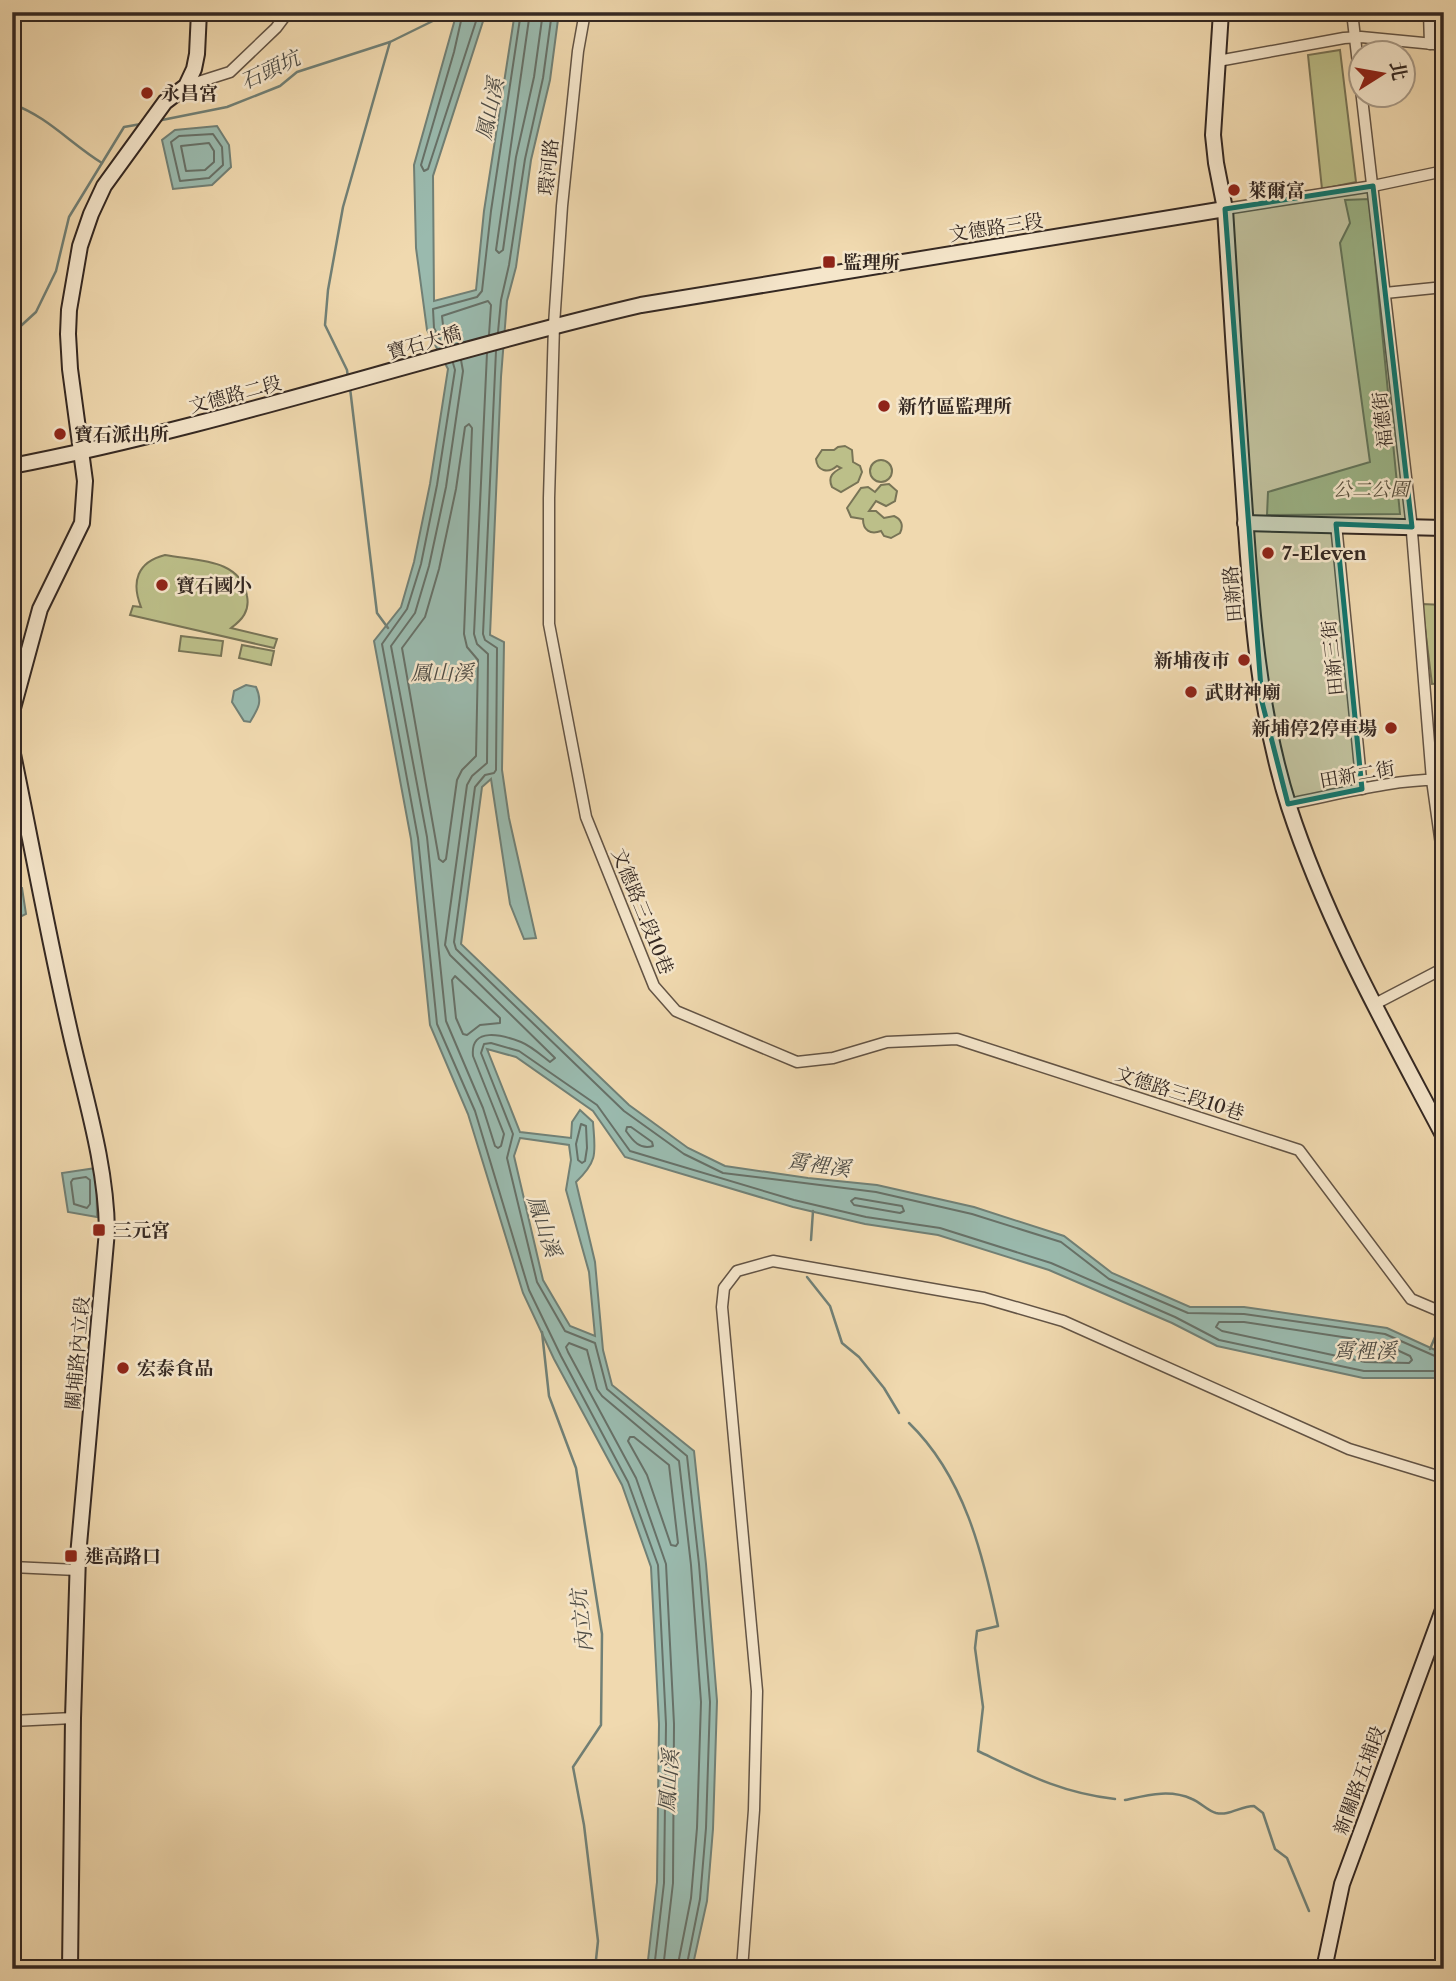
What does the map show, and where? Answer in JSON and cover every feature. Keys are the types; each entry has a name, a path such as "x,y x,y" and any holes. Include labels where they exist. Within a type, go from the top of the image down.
{"main road":[{"path":"12,712 40,609 82,523 85,481 83,452 68,350 69,310 80,246 104,186 165,102 186,86 196,61 200,12"},
{"name":"田新路","path":"1221,12 1213,135 1224,209 1245,523 1262,702 1288,804 1321,896 1444,1136"},
{"name":"文德路三段","path":"554,325 641,305 1224,209"},
{"name":"寶石大橋","path":"303,396 554,325"},
{"name":"文德路二段","path":"12,466 83,452 303,396"},
{"path":"1245,523 1444,528"},
{"name":"關埔路內立段","path":"12,749 54,958 99,1149 107,1204 107,1231 77,1570 70,1969"},
{"name":"新關路五埔段","path":"1324,1969 1342,1884 1444,1607"}],"street":[{"path":"186,86 230,72 276,28 288,12"},
{"name":"環河路","path":"554,325 562,206 584,12"},
{"name":"福德街","path":"1352,12 1354,38"},
{"path":"1429,12 1430,44"},
{"path":"1218,61 1348,39"},
{"path":"1418,43 1444,45"},
{"name":"福德街","path":"1363,108 1412,527 1432,780 1444,866"},
{"name":"文德路三段","path":"1224,209 1444,172"},
{"path":"1385,293 1444,287"},
{"name":"文德路三段10巷","path":"554,325 549,498 551,637 586,817 654,986 676,1011 797,1062 833,1058 887,1042 957,1039 1299,1150 1411,1299 1444,1313"},
{"name":"田新三街","path":"1336,524 1362,789"},
{"name":"田新二街","path":"1288,804 1362,789 1444,780"},
{"path":"1375,1004 1444,968"},
{"path":"742,1969 754,1810 757,1690 722,1307 724,1288 737,1270 773,1261 997,1301 1063,1321 1349,1449 1444,1478"},
{"path":"12,1567 77,1570"},
{"path":"12,1721 73,1718"}],"highlighted area":[{"path":"1373,186 1412,527 1336,524 1362,789 1288,804 1262,702 1225,209"}],"green space":[{"path":"1340,50 1356,182 1322,189 1308,55"},
{"name":"公二公園","path":"1369,199 1400,514 1267,515 1268,492 1370,462 1340,243 1350,223 1345,200"},
{"path":"845,446 852,450 853,462 860,466 862,472 858,482 841,492 832,487 830,480 841,468 837,466 824,470 818,466 816,459 822,450"},
{"path":"881,460 889,463 892,471 889,479 881,482 873,479 870,471 873,463"},
{"path":"889,484 897,491 895,501 886,506 876,501 869,511 876,511 884,518 894,516 900,521 900,533 891,538 884,536 881,531 868,531 863,519 851,517 847,508 861,488 868,487 875,492 881,485"},
{"path":"165,555 215,564 236,574 243,584 247,606 242,618 231,628 277,639 274,648 130,615 133,606 141,607 137,581 142,568"},
{"path":"1422,604 1444,605 1444,683 1432,684"},
{"path":"181,636 223,641 221,656 179,651"},
{"path":"242,645 274,651 271,665 239,658"}],"water":[{"name":"鳳山溪","path":"457,12 486,12 433,176 434,301 476,290 484,211 515,12 559,12 550,80 531,160 516,267 507,301 501,377 490,635 504,642 502,770 509,818 536,938 524,939 510,904 491,779 482,787 461,944 629,1105 688,1148 725,1166 877,1185 974,1207 1064,1236 1112,1273 1190,1307 1244,1307 1387,1328 1444,1354 1444,1378 1363,1378 1217,1346 1172,1323 1049,1270 938,1235 865,1224 793,1207 625,1157 593,1111 516,1057 487,1049 520,1132 571,1138 572,1122 580,1110 593,1122 594,1155 589,1168 576,1182 595,1262 603,1350 612,1385 694,1451 717,1701 713,1829 707,1901 692,1969 647,1969 657,1882 659,1724 651,1567 622,1485 554,1359 523,1293 468,1114 430,1025 411,839 374,641 401,607 414,562 430,484 448,369 427,330 416,248 414,165","holes":["520,1138 569,1145 571,1160 566,1190 589,1272 595,1336 570,1326 543,1280 514,1156"]},
{"path":"217,126 229,145 231,167 212,185 173,189 162,140 175,130"},
{"path":"246,685 256,687 259,697 257,709 250,722 244,721 232,702 234,691"},
{"path":"22,888 26,914 12,921 12,889"},
{"path":"96,1168 97,1217 68,1212 62,1173"}],"waterway":[{"name":"石頭坑","path":"157,121 227,107 280,86 297,72 390,42 451,12"},
{"path":"348,378 347,370 325,325 328,290 343,207 390,42"},
{"path":"12,104 48,123 102,163"},
{"name":"石頭坑","path":"12,334 36,312 56,271 69,217 124,127 141,124"},
{"path":"350,388 377,613 388,628"},
{"path":"811,1240 813,1211"},
{"path":"807,1277 830,1306 842,1343 859,1357 884,1388 899,1413"},
{"path":"1430,1349 1444,1316"},
{"name":"內立坑","path":"542,1332 549,1396 576,1468 602,1634 601,1725 573,1767 584,1825 598,1941 595,1969"},
{"path":"909,1423 944,1467 968,1517 986,1571 998,1626 977,1631 975,1648 983,1707 978,1751 1028,1775 1061,1787 1115,1799"},
{"path":"1125,1800 1175,1794 1192,1799 1221,1814 1254,1806 1263,1813 1275,1849 1287,1858 1309,1911"}],"place":[{"name":"永昌宮","path":"147,93"},
{"name":"萊爾富","path":"1234,190"},
{"name":"監理所","path":"829,262"},
{"name":"新竹區監理所","path":"884,406"},
{"name":"寶石派出所","path":"60,434"},
{"name":"7-Eleven","path":"1268,553"},
{"name":"寶石國小","path":"162,585"},
{"name":"新埔夜市","path":"1244,660"},
{"name":"武財神廟","path":"1191,692"},
{"name":"新埔停2停車場","path":"1391,728"},
{"name":"三元宮","path":"99,1230"},
{"name":"宏泰食品","path":"123,1368"},
{"name":"進高路口","path":"71,1556"}],"water label":[{"name":"霄裡溪","path":"819,1165"},
{"name":"霄裡溪","path":"1365,1351"}]}
